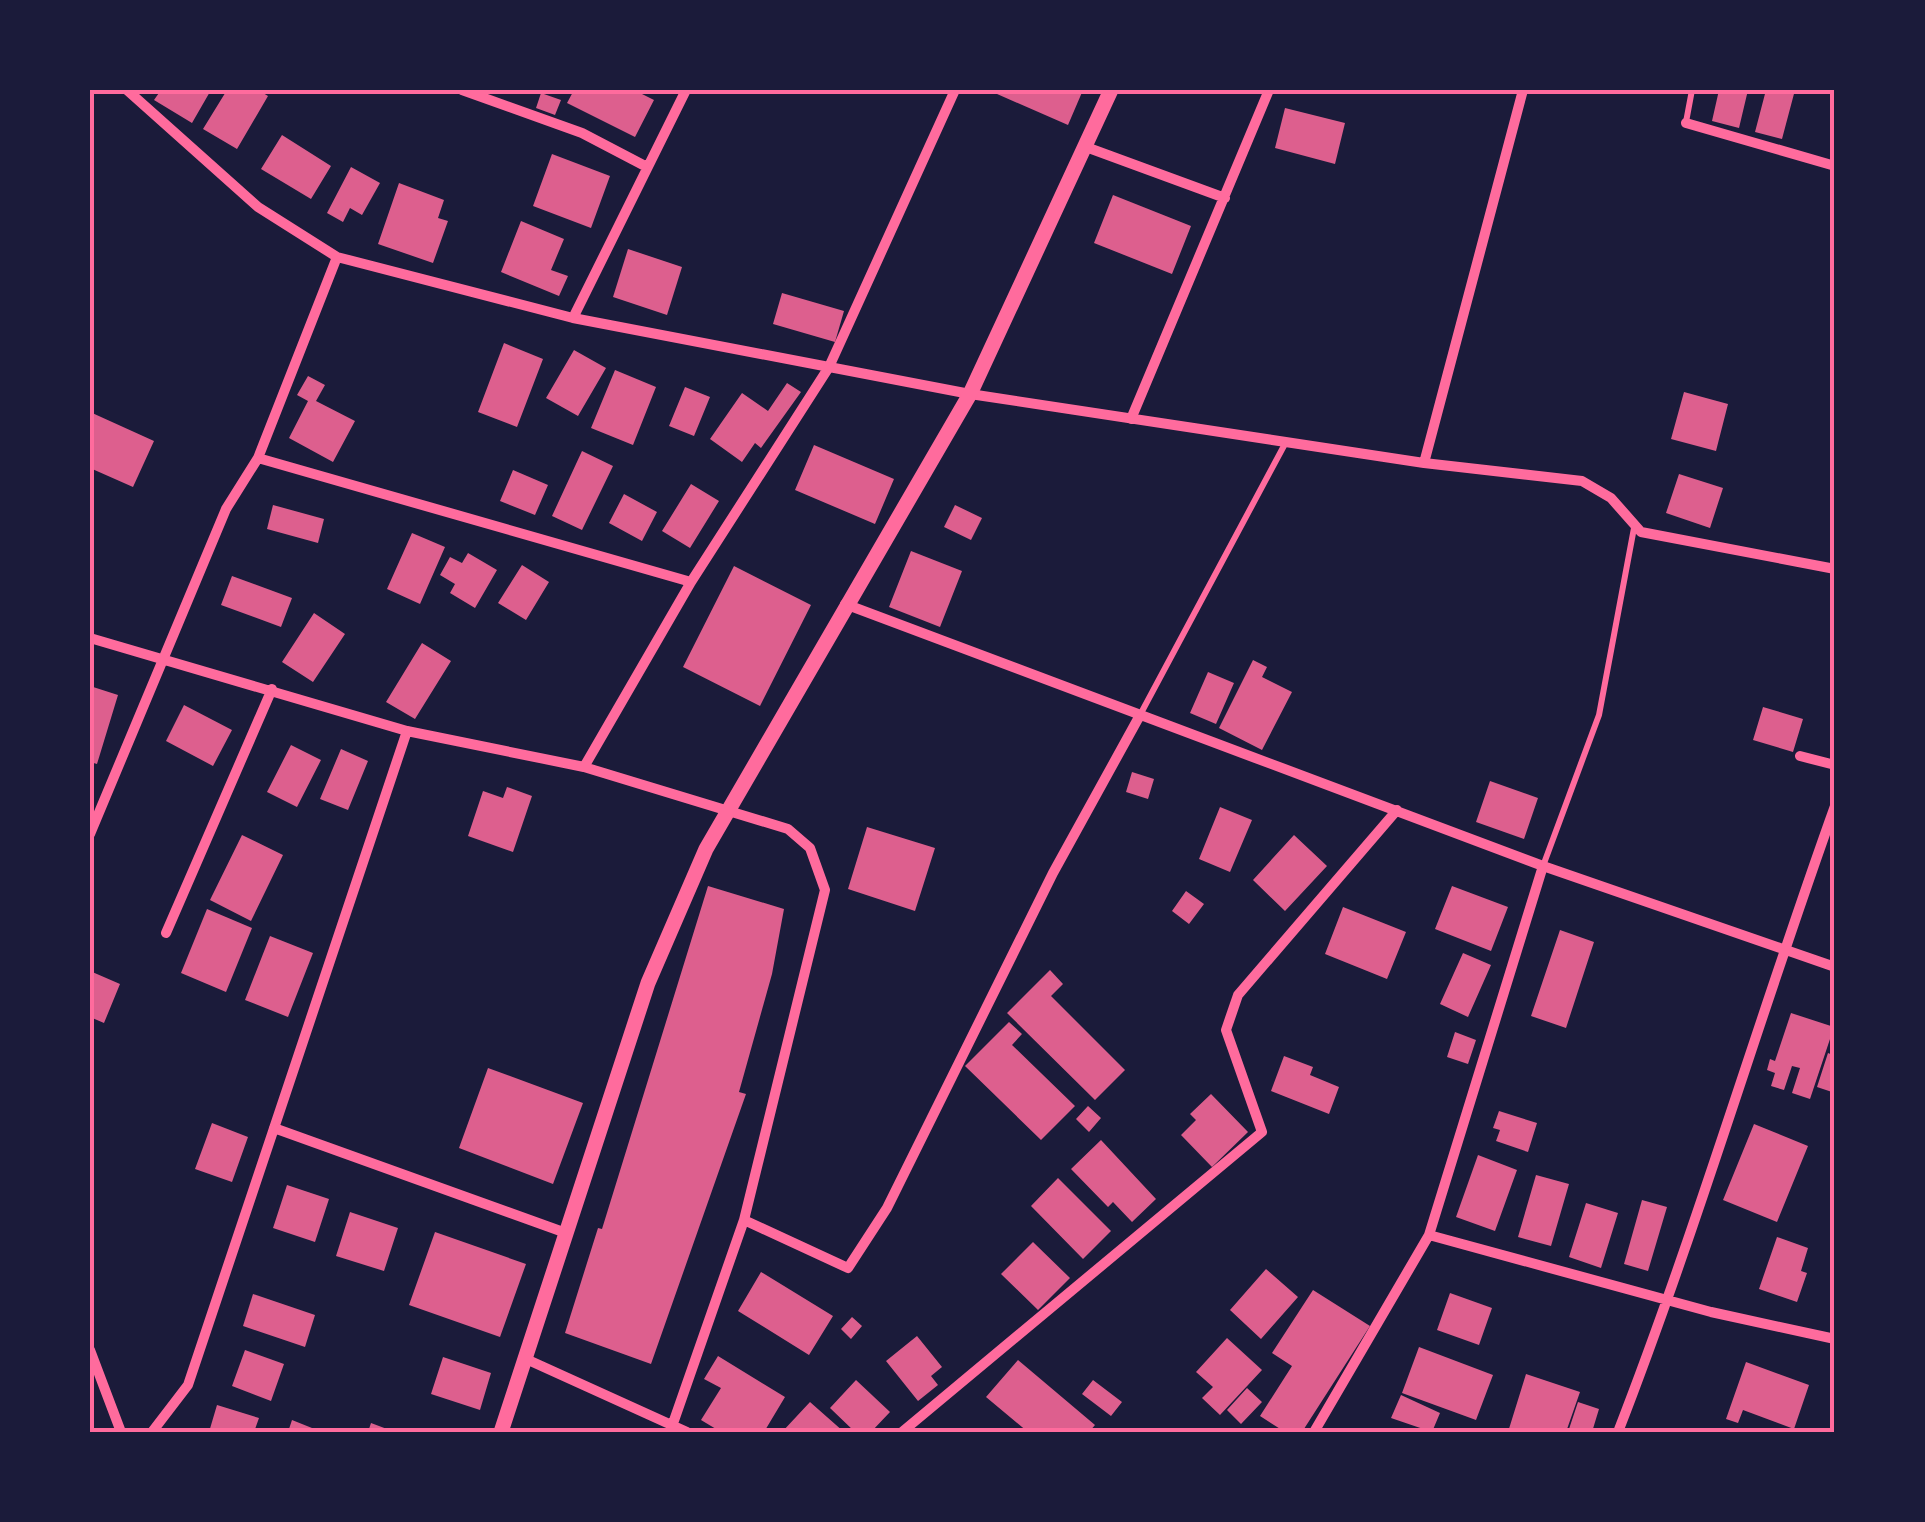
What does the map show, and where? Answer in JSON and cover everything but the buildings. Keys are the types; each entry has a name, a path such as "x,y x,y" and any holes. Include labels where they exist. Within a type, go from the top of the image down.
{"street":[{"path":"462,90 582,132 647,167"},
{"path":"573,318 686,90"},
{"path":"584,767 691,582 829,367 954,90"},
{"path":"501,1432 648,983 676,913 728,809 970,394 1111,90"},
{"path":"1131,419 1270,90"},
{"path":"1424,463 1522,90"},
{"path":"132,91 204,164 258,207 337,257 573,318 970,394 1424,463 1582,482 1610,498 1634,528 1762,558 1835,568"},
{"path":"1686,123 1835,166"},
{"path":"1086,147 1225,198"},
{"path":"90,834 226,509 258,458 337,257"},
{"path":"258,458 691,582"},
{"path":"846,604 1543,866 1835,967"},
{"path":"90,638 407,731 584,767 728,809 800,837 818,861 825,890 744,1220 672,1429"},
{"path":"166,933 272,689"},
{"path":"744,1220 848,1268 887,1208 1053,873 1139,717"},
{"path":"152,1432 188,1385 407,731"},
{"path":"1800,756 1835,765"},
{"path":"1618,1432 1670,1300 1784,948 1835,806"},
{"path":"902,1432 1262,1132 1226,1030 1238,995 1396,810"},
{"path":"1314,1432 1429,1236 1543,866"},
{"path":"274,1128 566,1233"},
{"path":"1429,1236 1670,1300 1835,1338"},
{"path":"90,1350 121,1432"},
{"path":"526,1359 672,1429 688,1432"}],"lane":[{"path":"1686,123 1692,90"},
{"path":"1139,717 1286,442"},
{"path":"1543,866 1599,715 1634,528"}]}
